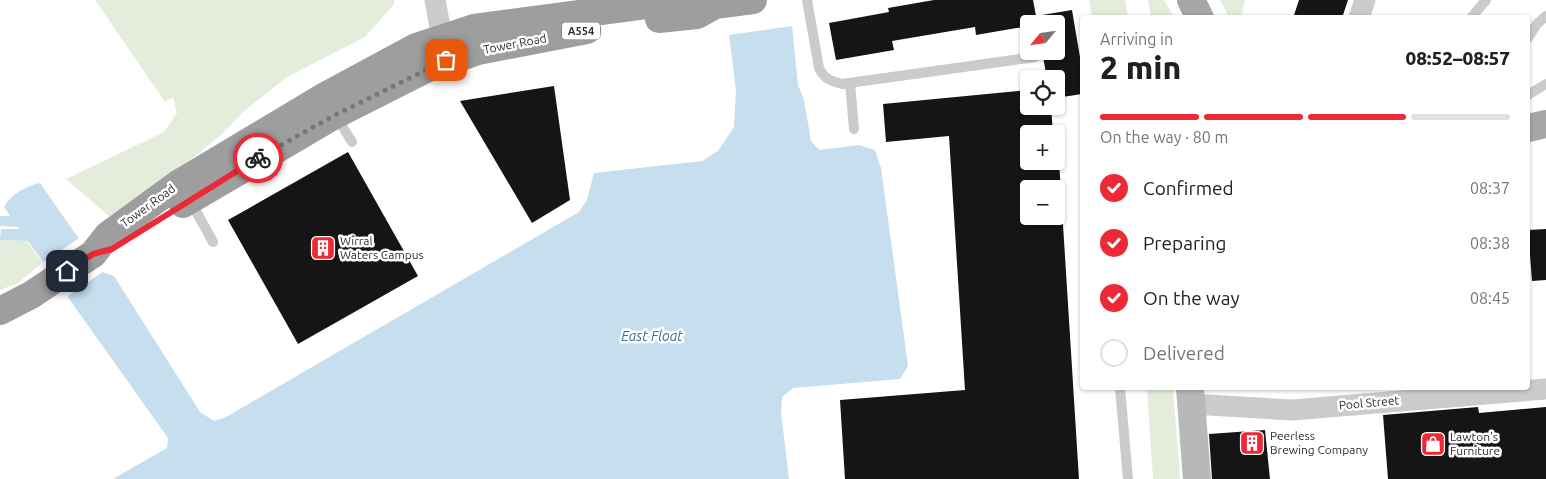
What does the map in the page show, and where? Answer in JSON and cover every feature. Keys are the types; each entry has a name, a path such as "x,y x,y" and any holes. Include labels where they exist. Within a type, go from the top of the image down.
{"highway":[{"name":"Tower Road","path":"444,49 474,28 684,0"},
{"name":"Tower Road","path":"0,311 17,304 93,254 108,235 330,106 416,47 478,51 596,28 697,15 709,3 753,0"}],"main road":[{"path":"1191,0 1198,15"},
{"path":"1191,396 1197,479"}],"street":[{"path":"435,0 444,49"},
{"path":"1361,15 1366,0"},
{"name":"Pool Street","path":"1530,389 1546,388"},
{"name":"Pool Street","path":"1191,396 1292,410 1523,390"}],"lane":[{"path":"807,0 818,68 828,80 842,84 1020,59"},
{"path":"1474,15 1486,0"},
{"path":"1530,35 1546,16"},
{"path":"850,83 854,129"},
{"path":"1530,93 1546,84"},
{"path":"330,106 352,142"},
{"path":"184,192 213,242"},
{"path":"1120,390 1128,479"}],"green space":[{"path":"95,0 394,0 394,4 365,37 287,77 243,112 221,135 184,165 110,217 66,179 164,132 177,113 173,97 165,102"},
{"path":"1089,0 1125,0 1128,15 1092,15"},
{"path":"1148,0 1164,0 1173,15 1151,15"},
{"path":"1220,0 1245,0 1241,15 1228,15"},
{"path":"0,240 27,241 42,263 18,283 0,290"},
{"path":"1147,390 1173,390 1180,479 1153,479"}],"water":[{"name":"East Float","path":"792,26 798,85 804,100 811,141 819,150 859,145 875,150 881,168 908,366 900,379 793,388 782,397 781,412 789,479 113,479 167,448 168,438 28,241 0,240 1,229 19,229 18,227 0,226 0,216 10,216 4,207 7,202 19,191 40,183 102,272 114,276 200,412 214,421 226,417 579,212 587,200 594,173 702,161 718,151 734,127 736,90 729,35"}],"pier":[{"path":"81,237 104,271 64,299 40,264"}],"building":[{"path":"934,0 1033,0 1036,15 1020,15 1020,28 976,35 975,27 892,41 894,50 836,60 829,23 889,12 888,8"},
{"path":"1299,0 1348,0 1343,15 1294,15"},
{"path":"1072,10 1080,57 1080,94 1065,97 1065,70 1045,70 1044,60 1065,60 1065,15 1042,15"},
{"path":"554,86 570,200 532,223 460,101"},
{"path":"1020,91 1020,115 1052,115 1052,125 1020,125 1020,170 1060,170 1060,180 1020,180 1020,225 1063,225 1079,479 845,479 840,400 965,390 949,136 886,142 883,104"},
{"name":"Wirral Waters Campus","path":"348,152 418,276 298,344 228,220"},
{"path":"1546,229 1546,280 1532,281 1530,230"},
{"path":"1478,407 1479,413 1546,407 1546,479 1388,479 1383,415"},
{"path":"1265,430 1270,479 1212,479 1209,434"}],"way so far":[{"path":"258,158 335,115 446,60"}],"place":[{"name":"Wirral Waters Campus","path":"323,248"},
{"name":"Peerless Brewing Company","path":"1252,443"},
{"name":"Lawton's Furniture","path":"1433,444"}],"route":[{"path":"67,271 93,254 112,249 189,199 258,158"}]}
